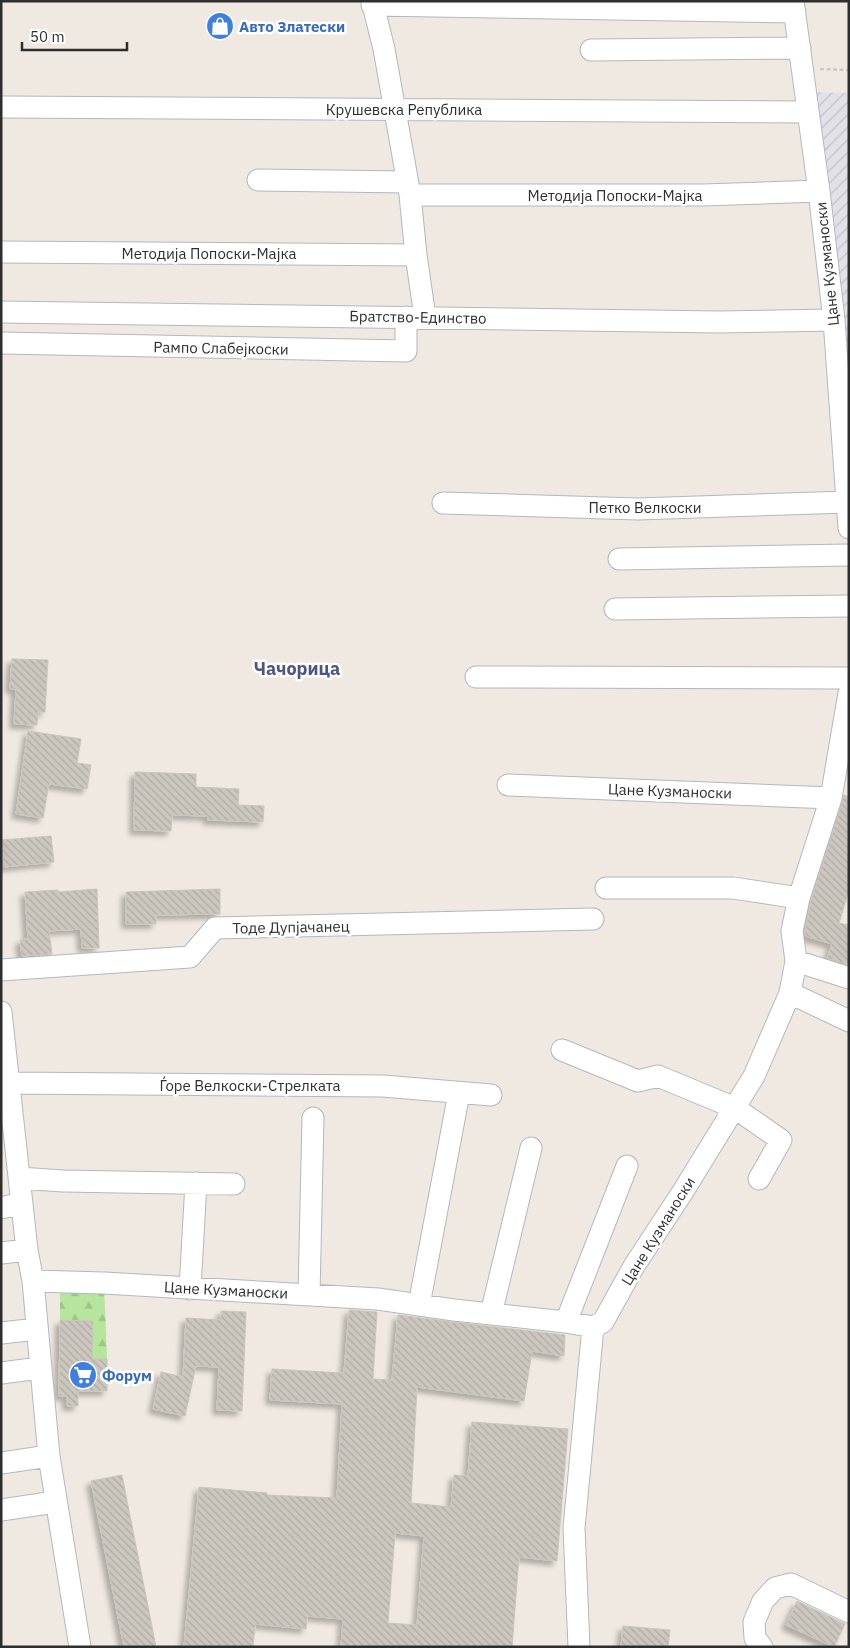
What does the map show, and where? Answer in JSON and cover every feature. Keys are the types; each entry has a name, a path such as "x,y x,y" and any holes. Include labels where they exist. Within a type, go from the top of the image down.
{"street":[{"path":"415,317 416,255 408,188 384,49 372,3 794,6"},
{"name":"Цане Кузманоски","path":"794,6 834,320 849,528"},
{"path":"591,50 800,48"},
{"name":"Крушевска Република","path":"1,107 808,112"},
{"name":"Методија Попоски-Мајка","path":"258,180 408,188 693,195 819,191"},
{"name":"Методија Попоски-Мајка","path":"1,252 416,255"},
{"name":"Братство-Единство","path":"1,312 719,322 834,320"},
{"name":"Рампо Слабејкоски","path":"1,343 406,351 415,317"},
{"name":"Петко Велкоски","path":"443,503 638,509 847,502"},
{"path":"619,559 849,555"},
{"path":"615,609 849,606"},
{"path":"476,677 849,678"},
{"name":"Цане Кузманоски","path":"32,1281 309,1294 378,1299 593,1327 603,1322 634,1266 682,1193 754,1076 790,993 796,961 792,931 799,898 831,798 849,693"},
{"name":"Цане Кузманоски","path":"508,785 831,798"},
{"path":"606,888 733,888 799,898"},
{"name":"Тоде Дупјачанец","path":"1,970 190,957 215,928 593,919"},
{"path":"796,961 849,978"},
{"path":"790,993 849,1020"},
{"path":"1,1012 2,1036 9,1083 7,1118 19,1178 32,1281 49,1456 80,1647"},
{"path":"562,1050 638,1081 658,1076 735,1108 781,1140 758,1179"},
{"name":"Ѓоре Велкоски-Стрелката","path":"9,1083 383,1086 491,1095"},
{"path":"419,1305 459,1093"},
{"path":"309,1294 313,1118"},
{"path":"491,1314 531,1148"},
{"path":"566,1322 627,1166"},
{"path":"19,1178 234,1184"},
{"path":"190,1289 196,1183"},
{"path":"1,1208 22,1204"},
{"path":"1,1253 27,1250"},
{"path":"579,1647 574,1528 593,1327"},
{"path":"1,1333 37,1329"},
{"path":"1,1373 40,1368"},
{"path":"1,1463 49,1456"},
{"path":"1,1510 56,1502"},
{"path":"762,1647 755,1638 754,1622 763,1601 775,1588 791,1584 849,1612"}],"path":[{"path":"802,69 849,70"}],"shaded area":[{"path":"806,92 849,93 849,528"}],"green space":[{"path":"60,1283 104,1283 107,1359 92,1359 93,1321 60,1320"}],"building":[{"path":"12,659 48,660 45,712 38,712 37,725 14,724 16,689 10,689"},
{"path":"28,731 81,739 77,763 91,765 87,789 49,784 43,818 16,814"},
{"path":"135,772 196,774 196,787 239,789 238,805 264,806 263,822 208,820 208,816 172,815 171,831 134,830"},
{"path":"844,795 849,797 849,890 839,923 849,925 849,965 827,958 832,944 805,936 811,901"},
{"path":"51,836 54,862 4,867 2,840"},
{"path":"97,889 99,948 82,948 81,929 49,931 52,954 22,956 20,940 28,939 25,892"},
{"path":"220,889 220,914 156,915 156,924 126,924 126,892"},
{"path":"349,1310 377,1312 373,1379 392,1380 398,1315 565,1335 564,1356 532,1351 524,1401 417,1387 411,1503 451,1507 454,1475 468,1476 472,1422 568,1429 557,1561 519,1557 512,1647 341,1647 343,1619 307,1616 306,1629 255,1624 253,1647 184,1647 199,1487 267,1493 267,1495 337,1498 342,1404 270,1400 272,1369 344,1373","holes":["395,1533 424,1536 417,1625 388,1623"]},
{"path":"221,1311 246,1312 242,1411 217,1410 219,1367 196,1366 185,1416 153,1409 161,1372 183,1377 186,1318 221,1320"},
{"name":"Форум","path":"60,1320 93,1321 92,1359 107,1359 107,1391 78,1391 78,1406 67,1406 67,1396 59,1396"},
{"path":"122,1475 156,1647 124,1647 91,1481"},
{"path":"797,1601 845,1624 834,1647 786,1625"},
{"path":"623,1626 670,1630 668,1647 621,1647"}],"place":[{"name":"Авто Златески","path":"220,26"},
{"name":"Форум","path":"83,1375"}],"district":[{"name":"Чачорица","path":"297,668"}]}
